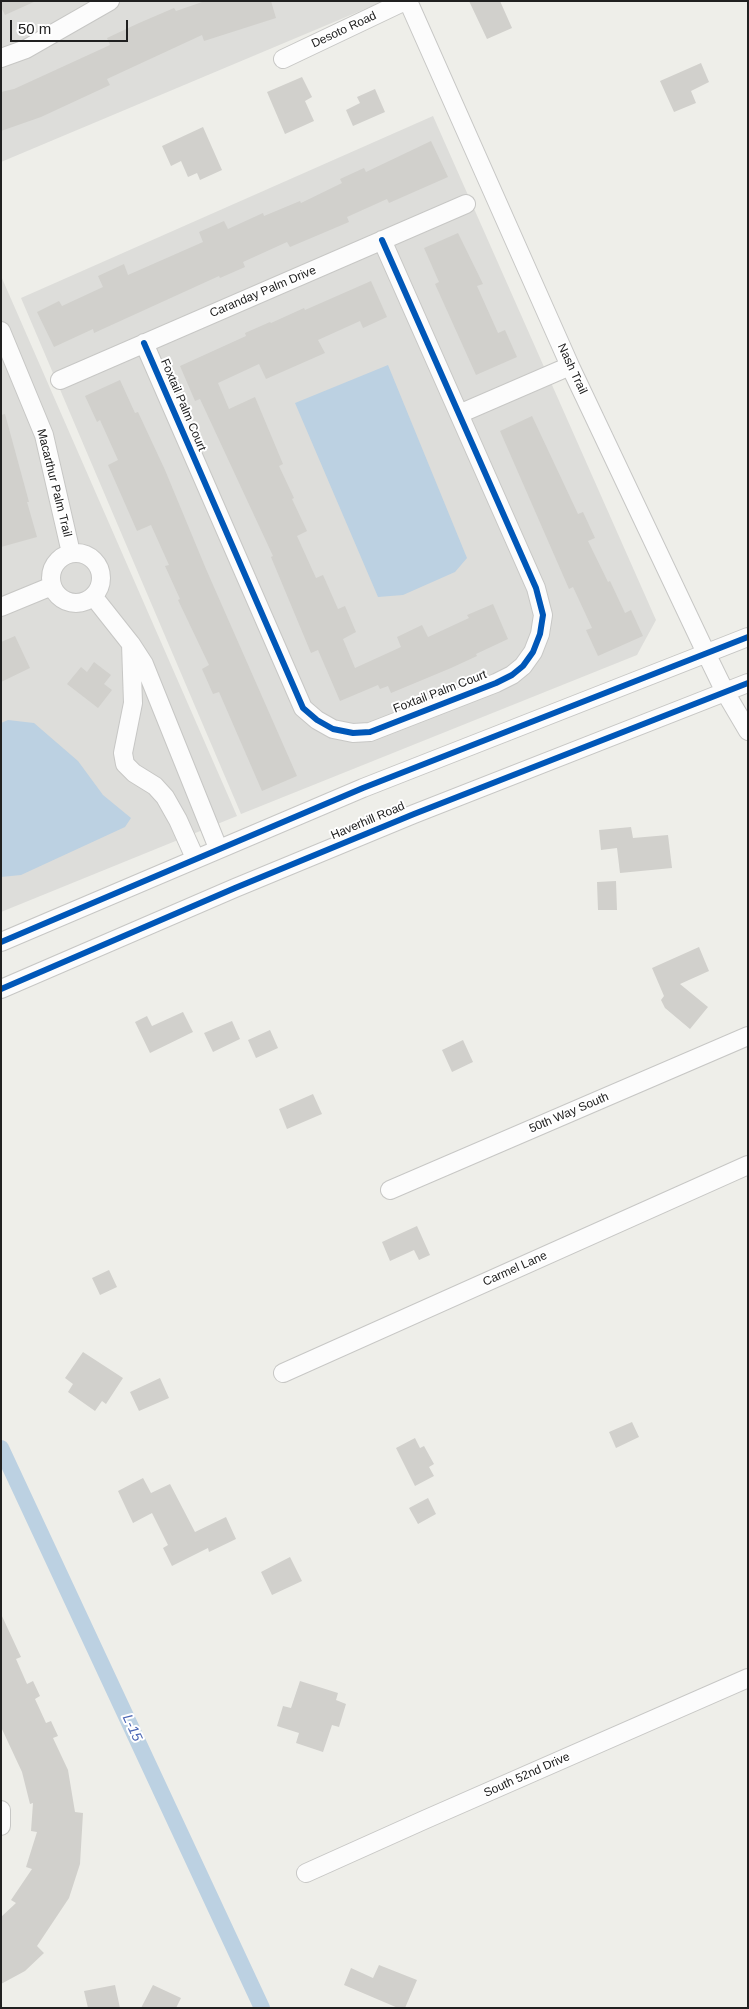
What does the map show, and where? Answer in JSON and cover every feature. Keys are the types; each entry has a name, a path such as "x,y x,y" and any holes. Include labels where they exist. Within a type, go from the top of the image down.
{"street":[{"path":"1,58 26,49 99,5 110,1"},
{"name":"Desoto Road","path":"283,59 406,1"},
{"name":"Nash Trail","path":"406,1 570,366 725,692 748,731"},
{"name":"Caranday Palm Drive","path":"60,380 466,204"},
{"name":"Foxtail Palm Court","path":"144,344 303,708 317,720 333,729 352,733 370,732 512,675 523,666 534,652 540,634 543,615 536,588 382,240"},
{"name":"Macarthur Palm Trail","path":"1,331 44,435 71,553"},
{"path":"458,414 570,366"},
{"path":"71,553 89,556 96,562 100,570 101,580 99,589 86,601 70,602 62,599 52,586 51,572 54,565 58,559 71,553"},
{"path":"1,607 52,586"},
{"path":"93,596 131,644 144,664 218,848"},
{"path":"1,942 218,848 475,743 748,637"},
{"path":"131,644 133,703 123,753 125,764 134,773 155,786 165,797 178,820 195,858"},
{"name":"Haverhill Road","path":"1,989 235,888 414,814 748,683"},
{"name":"50th Way South","path":"390,1190 748,1036"},
{"name":"Carmel Lane","path":"283,1373 748,1165"},
{"name":"South 52nd Drive","path":"306,1873 748,1678"},
{"path":"1,1810 1,1826"}],"shaded area":[{"path":"1,1 384,1 1,162"},
{"path":"433,116 656,620 637,655 241,814 21,298"},
{"path":"1,276 237,816 1,912"}],"water":[{"path":"388,365 467,558 455,572 403,595 378,597 295,403"},
{"path":"8,720 34,723 78,761 103,795 131,818 125,827 21,875 1,877 1,723"}],"building":[{"path":"1,1 36,1 5,15 1,7"},
{"path":"205,1 271,1 276,18 204,41 202,35 107,79 110,85 41,117 1,131 1,92 14,89 110,45 107,38 139,23 174,8 176,11"},
{"path":"469,1 500,1 512,28 487,39"},
{"path":"701,63 709,82 691,91 696,103 674,112 660,81"},
{"path":"302,77 312,97 305,101 314,121 285,134 267,92"},
{"path":"375,89 385,112 353,126 346,110 360,103 357,97"},
{"path":"203,127 222,170 200,180 197,173 188,177 181,161 171,166 162,146"},
{"path":"431,141 448,177 389,203 387,199 347,217 349,222 290,247 287,242 243,262 245,267 220,278 219,276 94,333 93,329 54,347 37,312 59,301 62,306 103,287 98,276 124,264 128,275 203,242 199,232 224,221 228,229 263,213 264,216 300,201 301,203 342,183 340,179 364,168 366,172"},
{"path":"458,233 483,284 477,286 498,333 505,330 517,357 476,375 435,284 439,282 424,248"},
{"path":"371,281 387,317 363,328 360,321 318,340 325,353 266,379 259,364 218,383 229,409 255,397 283,464 279,466 307,531 297,536 316,578 323,575 338,609 345,606 356,632 343,639 355,668 401,647 397,637 422,625 428,637 469,618 467,615 493,604 508,639 451,668 391,693 388,686 380,689 378,685 340,701 318,650 311,653 271,557 273,556 200,399 195,401 180,366 246,336 245,333 304,308 305,310"},
{"path":"120,380 135,413 138,412 165,470 206,569 297,776 262,791 219,692 213,694 202,669 209,665 178,600 180,599 165,566 169,565 151,525 137,531 108,465 118,460 100,420 97,422 85,396"},
{"path":"5,414 37,537 1,547 1,415"},
{"path":"532,416 578,514 583,512 595,538 588,541 608,582 610,581 625,613 631,610 643,636 598,656 586,630 592,628 573,587 569,589 500,431"},
{"path":"15,636 30,668 1,682 1,642"},
{"path":"94,662 111,675 104,684 112,690 98,708 67,684 81,667 87,672"},
{"path":"631,827 633,838 668,835 672,868 620,873 617,848 601,850 599,830"},
{"path":"616,881 617,910 598,910 597,882"},
{"path":"699,947 709,971 680,984 708,1007 690,1029 665,1008 661,1000 664,996 652,968"},
{"path":"183,1012 193,1032 150,1053 135,1022 147,1016 152,1026"},
{"path":"232,1021 240,1039 213,1052 204,1033"},
{"path":"270,1030 278,1048 256,1058 248,1040"},
{"path":"463,1040 473,1062 452,1072 442,1050"},
{"path":"313,1094 322,1114 287,1129 279,1109"},
{"path":"417,1226 430,1255 419,1260 414,1250 390,1261 382,1242"},
{"path":"109,1270 117,1287 100,1295 92,1278"},
{"path":"83,1352 123,1378 106,1404 102,1401 95,1411 68,1392 73,1384 65,1378"},
{"path":"160,1378 169,1398 139,1411 130,1392"},
{"path":"632,1422 639,1437 616,1448 609,1432"},
{"path":"415,1438 420,1448 424,1446 434,1464 429,1467 434,1476 415,1486 396,1448"},
{"path":"143,1478 151,1493 170,1484 195,1532 226,1517 236,1539 209,1552 208,1548 172,1566 163,1548 168,1545 152,1513 133,1523 118,1491"},
{"path":"428,1498 436,1514 418,1524 409,1508"},
{"path":"290,1557 302,1581 272,1595 261,1572"},
{"path":"1,1614 21,1657 16,1659 27,1684 33,1681 40,1696 35,1699 46,1723 51,1721 58,1736 53,1738 68,1770 75,1812 83,1813 80,1864 69,1898 37,1946 44,1953 25,1971 1,1984 1,1917 16,1903 11,1900 32,1869 26,1867 37,1832 31,1831 33,1803 30,1804 22,1772 1,1727"},
{"path":"300,1681 338,1693 336,1700 346,1704 339,1727 332,1725 323,1752 296,1743 299,1733 277,1726 283,1706 291,1708"},
{"path":"379,1965 417,1980 405,2008 398,2008 344,1985 351,1968 373,1978"},
{"path":"115,1985 120,2008 88,2008 84,1991"},
{"path":"153,1985 181,1998 176,2008 141,2008"}],"waterway":[{"name":"L-15","path":"1,1448 262,2008"}],"cycle path":[{"path":"144,343 303,708 317,720 333,729 353,733 370,732 496,683 512,675 523,666 533,652 540,634 543,615 536,588 382,240"},
{"path":"1,942 363,788 748,637"},
{"path":"1,989 235,888 414,814 748,683"}]}
